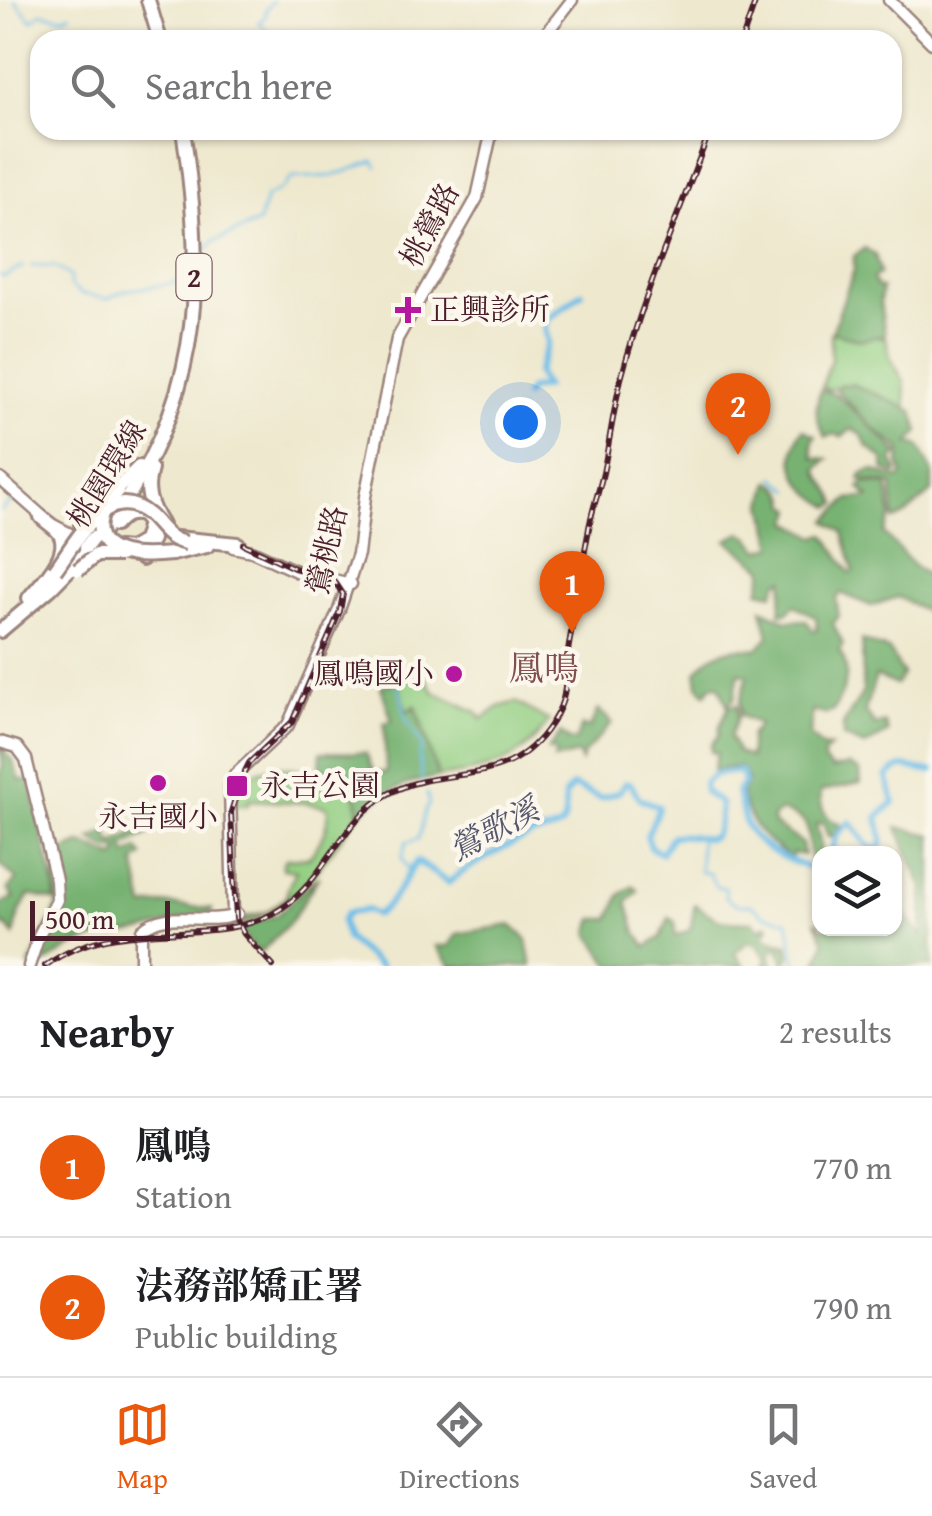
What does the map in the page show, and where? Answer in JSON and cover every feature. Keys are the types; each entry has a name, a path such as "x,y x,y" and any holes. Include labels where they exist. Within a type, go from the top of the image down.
{"highway":[{"path":"150,0 159,30"},
{"name":"桃園環線","path":"147,461 171,405 184,349 190,286 182,140"},
{"name":"桃園環線","path":"2,626 62,578 96,544 124,505 169,422 186,363 194,286 192,204 182,140"},
{"path":"147,461 116,492 99,518 98,530 103,541 122,553 172,554"},
{"path":"73,534 147,461"},
{"path":"147,461 148,492 162,525 179,539 238,544"},
{"path":"147,461 146,489 153,533 148,556"},
{"path":"29,605 89,522 111,506 139,509 170,537 189,546"},
{"path":"56,522 73,525 93,512"},
{"path":"29,605 54,566 62,544 60,534 40,517"},
{"path":"29,605 46,601 89,559 103,554 172,554 189,546 214,543"},
{"path":"2,626 96,544"}],"main road":[{"path":"549,30 572,0"},
{"path":"892,0 932,40"},
{"name":"桃鶯路","path":"365,498 397,339 477,198 490,140"},
{"path":"0,476 56,522 96,544 148,556 214,543 247,550 298,572 350,583"},
{"path":"0,476 40,517 106,553 148,556 216,543 238,544 296,568 350,583"},
{"name":"鶯桃路","path":"235,916 232,783 291,724 360,554 365,498"},
{"name":"鶯桃路","path":"235,916 228,777 290,722 350,583"},
{"path":"0,741 18,745 24,751 39,803 57,900 29,966"},
{"path":"141,966 141,934 150,923 235,916"}],"green space":[{"path":"865,248 875,255 880,273 873,278 877,287 882,288 885,335 861,340 832,332 854,270 854,256"},
{"path":"831,333 886,338 890,357 904,382 907,411 860,388 828,390 822,386 831,360"},
{"path":"852,384 913,411 919,432 909,444 919,446 932,471 932,492 894,520 892,484 860,480 862,474 872,470 899,479 903,474 899,464 901,450 871,426 837,390 839,385"},
{"path":"821,389 837,395 898,453 892,461 898,472 884,469 884,460 852,429 841,437 826,437 817,414"},
{"path":"803,429 816,436 812,444 814,458 828,459 817,469 837,504 831,507 810,492 797,475 794,454"},
{"path":"770,481 783,490 788,505 794,509 790,522 816,537 825,534 850,573 854,571 843,532 827,521 849,499 869,497 859,488 864,483 888,485 891,517 884,533 913,565 932,579 932,615 898,597 871,606 841,593 836,599 839,616 833,624 843,644 839,651 846,666 846,681 833,711 812,711 810,736 822,747 831,747 824,753 824,761 832,769 849,765 860,771 861,783 821,791 824,812 841,825 834,836 828,836 823,823 816,824 821,845 812,846 812,862 808,829 801,819 782,811 773,817 774,824 802,843 804,855 793,853 791,858 765,838 748,814 741,793 748,781 744,770 713,770 717,753 711,752 711,745 719,735 729,706 737,705 738,717 730,736 738,753 750,757 750,736 759,724 741,716 740,701 748,675 739,673 734,699 727,705 719,685 711,686 706,694 698,685 696,672 723,651 757,649 769,636 762,609 787,621 806,620 814,632 817,630 816,617 794,605 787,613 780,613 784,579 777,583 773,594 759,591 764,569 727,540 741,533 749,536 760,550 774,546 764,504"},
{"path":"862,640 889,650 903,674 896,685 876,676 865,711 875,725 885,723 888,732 865,746 843,737 843,725 863,692"},
{"path":"419,668 434,692 477,712 482,719 499,707 516,702 549,721 526,747 501,763 438,777 416,706 407,712 398,688 399,677"},
{"path":"398,679 406,712 415,706 438,777 395,789 359,814 349,783 337,774 320,770 321,752 366,753 374,773 386,772 384,723 392,721 381,687"},
{"path":"598,709 612,723 581,762 578,754 554,760 556,751 548,750 561,733 575,741 582,726 590,728"},
{"path":"0,746 5,746 5,754 12,759 20,780 30,781 55,888 55,901 30,895 20,911 14,935 6,925 0,926 0,904 14,898 8,889 17,880 0,864"},
{"name":"永吉公園","path":"274,766 338,774 357,797 358,815 294,894 260,916 240,923 239,919 266,912 287,897 296,871 283,869 283,862 310,857 326,827 327,807 249,800 248,805 234,805 235,782 246,769 251,774"},
{"path":"897,827 932,835 932,966 816,966 825,943 822,936 902,936 902,912 922,936 923,888"},
{"path":"146,828 148,834 124,847 127,855 138,849 143,856 135,861 144,907 162,904 212,909 211,918 183,919 142,931 95,938 30,966 57,907 55,855 82,843 116,858 119,849 107,849 91,839 107,832 112,844"},
{"path":"319,876 292,920 260,953 245,938 241,927 277,915"},
{"path":"633,886 638,891 627,902 636,932 646,947 661,937 669,918 675,922 675,936 690,930 695,904 722,920 753,922 760,929 767,924 767,940 788,945 790,956 784,964 779,948 771,950 773,966 764,966 767,958 756,944 748,942 735,953 745,966 611,966 589,933 594,919 610,919 620,895"},
{"path":"511,925 527,940 532,966 451,966 436,946 449,946 457,934"}],"waterway":[{"path":"15,0 32,21 41,13 62,17 71,14"},
{"path":"266,30 259,22 273,0"},
{"path":"223,238 259,222 266,197 291,178 333,176 374,161 377,167"},
{"path":"200,257 222,238"},
{"path":"0,275 4,277 23,266"},
{"path":"31,266 55,267 70,276 70,286 81,294 108,299 127,290 184,281"},
{"path":"525,396 530,389 545,387 537,374 548,343 548,319 582,293"},
{"path":"512,431 519,412"},
{"path":"774,477 791,490"},
{"path":"0,511 14,500"},
{"path":"398,675 399,664"},
{"path":"397,679 407,721 423,747 419,754 422,781"},
{"name":"鶯歌溪","path":"881,846 878,817 894,802 887,777 904,767 932,771"},
{"name":"鶯歌溪","path":"380,966 347,939 342,921 347,913 367,910 375,915 382,910 417,861 448,883 510,845 558,828 564,819 565,795 573,786 601,798 630,783 639,798 659,807 647,836 651,848 661,853 672,836 713,837 721,804 705,792 704,783 715,774 741,771 744,783 737,792 752,833 778,854 812,869"},
{"path":"409,871 402,858 406,843 418,839 429,804 427,793"},
{"name":"鶯歌溪","path":"833,846 837,835 850,822 869,846"},
{"path":"700,838 700,872 709,873 716,887 726,888 728,899 751,904 764,915 788,921 796,966"},
{"path":"37,953 45,966"}],"railway":[{"path":"746,30 756,0"},
{"path":"45,966 75,949 105,939 228,928 256,921 298,896 373,804 411,784 511,762 546,731 563,698 589,525 621,379 651,284 706,140"},
{"path":"243,544 294,568 333,579 343,594 340,611 292,722 249,763 231,812 236,919 273,966"}],"place":[{"name":"正興診所","path":"408,310"},
{"name":"法務部矯正署","path":"738,455"},
{"name":"鳳鳴","path":"572,633"},
{"name":"鳳鳴國小","path":"454,674"},
{"name":"永吉國小","path":"158,783"},
{"name":"永吉公園","path":"237,786"}],"district":[{"name":"鳳鳴","path":"544,668"}]}
